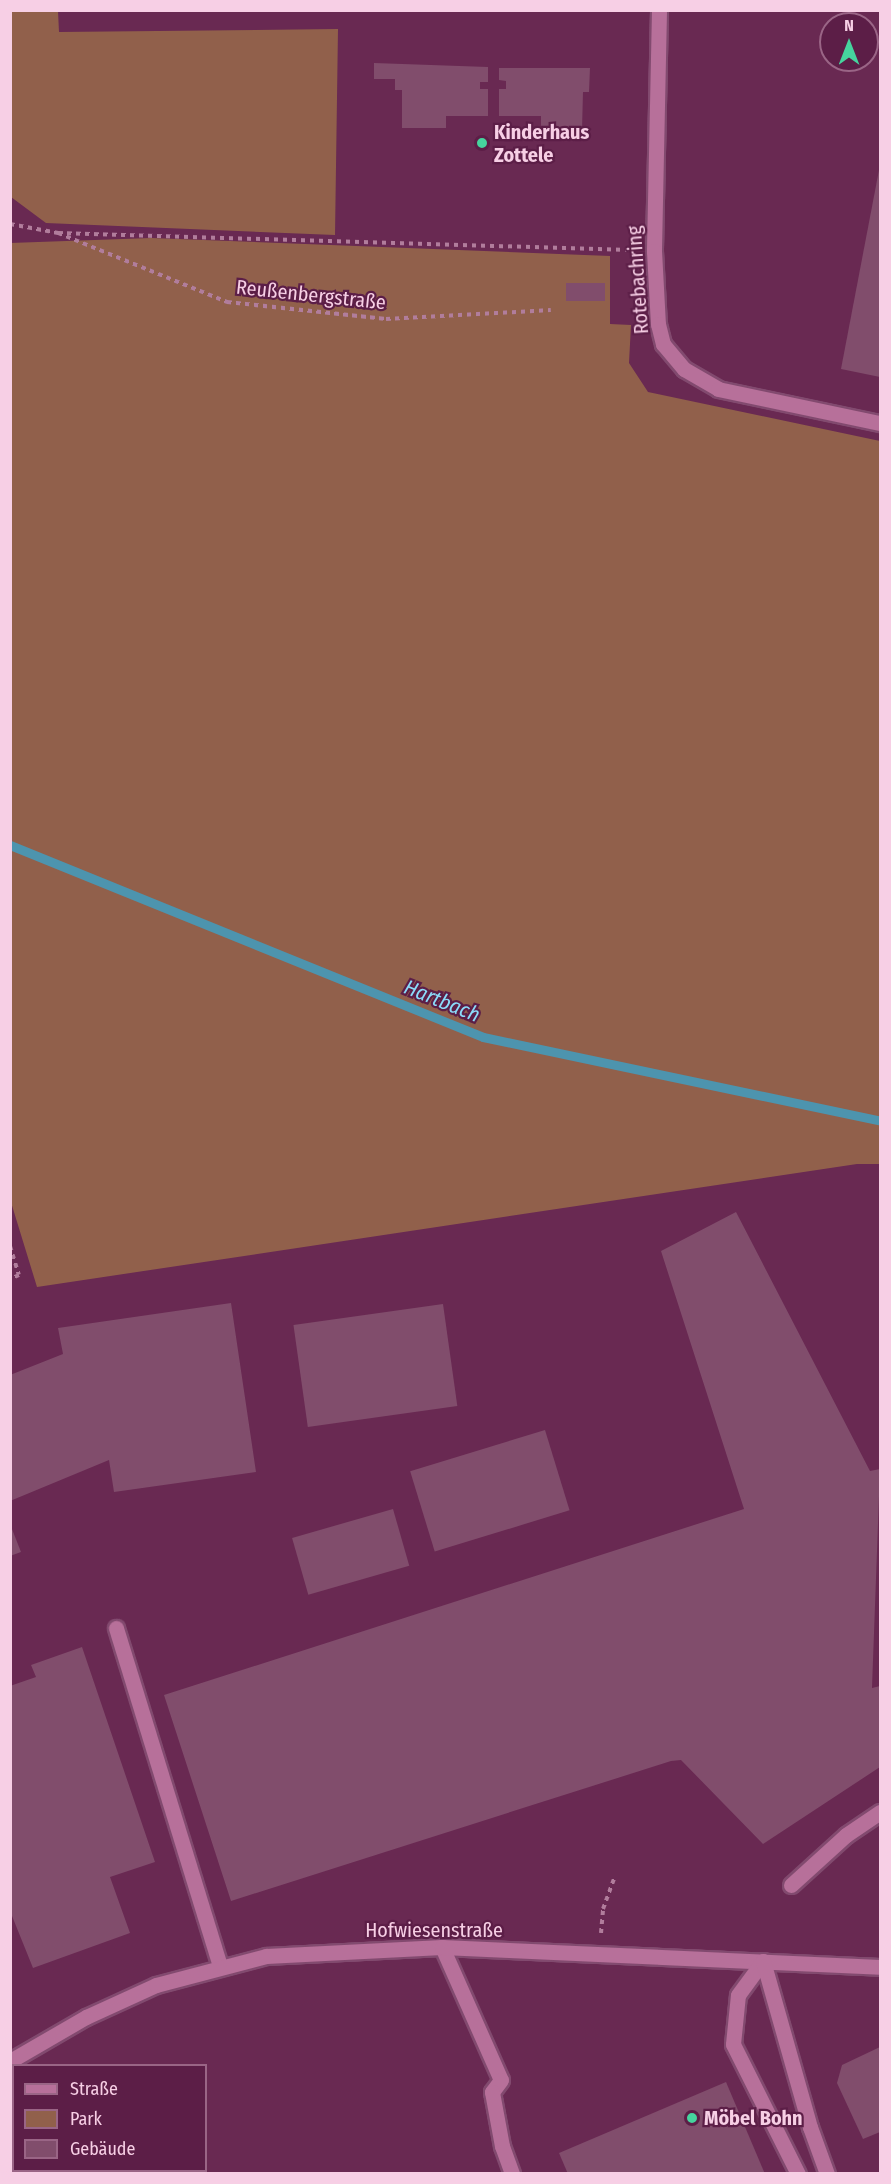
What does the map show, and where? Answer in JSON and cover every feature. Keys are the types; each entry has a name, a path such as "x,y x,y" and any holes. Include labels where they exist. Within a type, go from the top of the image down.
{"street":[{"name":"Rotebachring","path":"659,10 654,251 658,324 663,344 684,369 718,389 880,423"},
{"path":"116,1628 220,1966"},
{"path":"791,1885 846,1835 880,1812"},
{"path":"441,1947 501,2080 492,2092 502,2146 512,2174"},
{"name":"Hofwiesenstraße","path":"10,2061 86,2017 156,1985 220,1966 266,1956 441,1947 880,1967"},
{"path":"763,1961 738,1995 733,2044 798,2174"},
{"path":"763,1961 810,2127 827,2174"}],"path":[{"name":"Reußenbergstraße","path":"10,224 58,233 227,302 386,319 551,310"},
{"path":"58,233 654,251"},
{"path":"10,1246 19,1275 10,1279"},
{"path":"600,1954 603,1909 615,1876"}],"green space":[{"path":"10,11 58,11 59,32 338,29 335,235 46,223 11,197"},
{"path":"151,238 610,256 610,324 631,325 629,363 648,392 880,441 880,1164 857,1164 37,1287 10,1199 10,243"}],"building":[{"path":"374,63 488,67 488,82 480,82 480,89 488,89 488,116 446,116 446,128 402,128 402,90 395,90 395,79 374,79"},
{"path":"499,68 590,68 589,92 583,92 582,130 541,130 541,116 499,116 499,89 506,89 506,81 499,80"},
{"path":"880,170 880,377 841,369"},
{"path":"566,283 605,283 605,301 566,301"},
{"path":"736,1212 870,1471 880,1469 872,1688 880,1686 880,1767 763,1844 681,1760 671,1761 231,1901 164,1695 744,1509 661,1251"},
{"path":"231,1303 256,1472 114,1492 109,1460 10,1501 10,1375 63,1354 58,1328"},
{"path":"443,1304 457,1406 308,1427 293,1325"},
{"path":"545,1430 570,1510 435,1552 410,1471"},
{"path":"393,1509 409,1566 308,1595 292,1538"},
{"path":"10,1524 21,1552 10,1556"},
{"path":"82,1647 155,1862 110,1877 130,1933 33,1968 10,1911 10,1686 36,1677 31,1665"},
{"path":"880,2047 880,2132 863,2139 837,2083 842,2065"},
{"name":"Möbel Bohn","path":"726,2082 765,2174 568,2174 559,2153"},
{"path":"12,2172 190,2172 191,2174 10,2174"}],"waterway":[{"name":"Hartbach","path":"10,845 483,1037 880,1121"}],"place":[{"name":"Kinderhaus Zottele","path":"482,143"},
{"name":"Möbel Bohn","path":"692,2118"}]}
